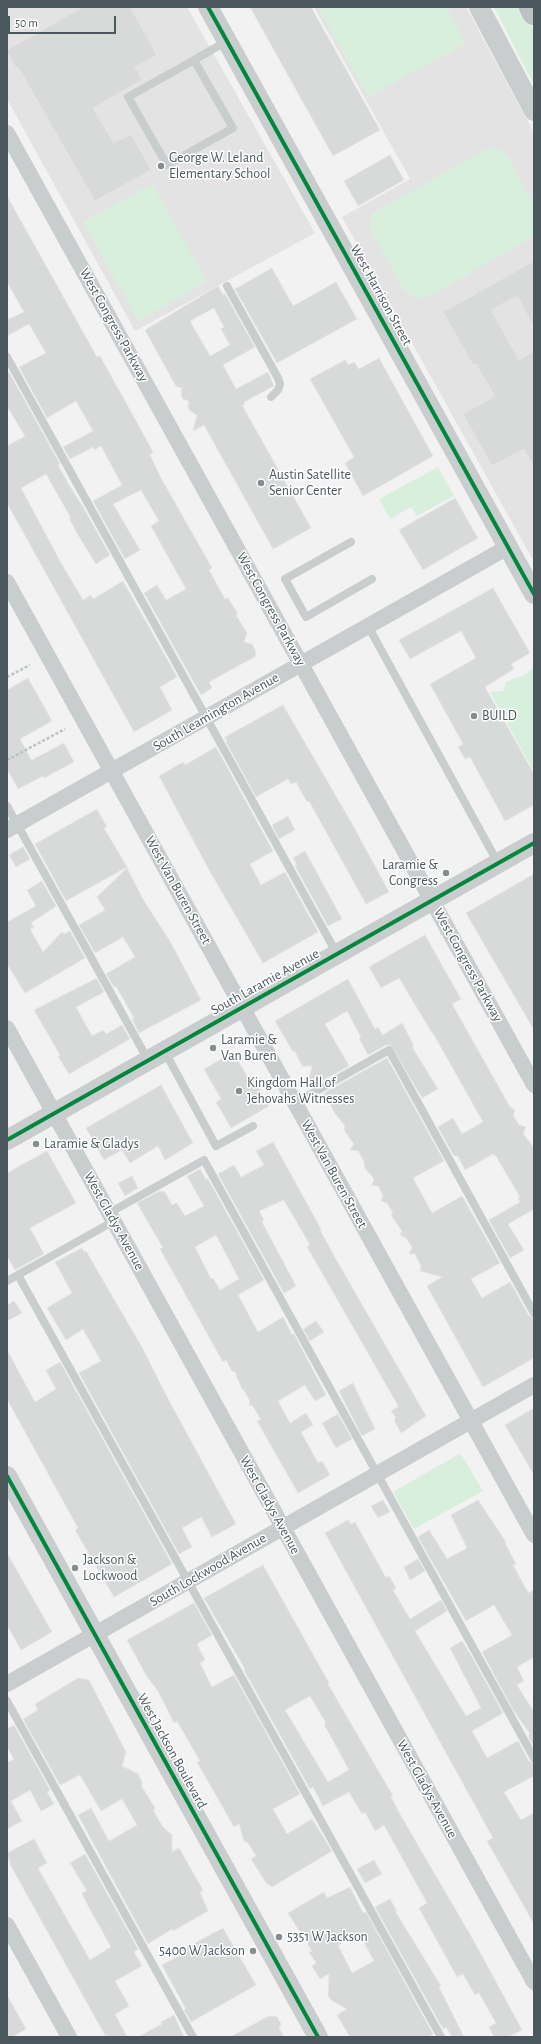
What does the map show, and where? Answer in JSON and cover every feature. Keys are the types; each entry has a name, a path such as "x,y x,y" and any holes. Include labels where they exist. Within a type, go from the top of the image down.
{"highway":[{"path":"531,7 534,13"}],"street":[{"name":"West Harrison Street","path":"208,7 534,594"},
{"path":"479,7 534,111"},
{"name":"West Congress Parkway","path":"7,133 534,1085"},
{"name":"South Leamington Avenue","path":"12,827 508,547"},
{"name":"West Van Buren Street","path":"7,582 534,1535"},
{"name":"South Laramie Avenue","path":"7,1140 534,843"},
{"name":"West Gladys Avenue","path":"7,1028 534,1982"},
{"name":"South Lockwood Avenue","path":"7,1684 534,1385"},
{"name":"West Jackson Boulevard","path":"7,1476 318,2037"},
{"path":"7,1925 69,2037"}],"lane":[{"path":"194,60 233,128 167,166 128,97 194,60 228,41"},
{"path":"227,286 278,378 278,390 270,397"},
{"path":"7,357 338,954"},
{"path":"351,542 285,579 306,616 372,579"},
{"path":"368,626 498,863"},
{"path":"7,806 12,827 156,1056 216,1146 253,1126"},
{"path":"295,1103 388,1050 534,1313"},
{"path":"7,1281 204,1160 534,1758"},
{"path":"18,1275 441,2037"},
{"path":"7,1701 193,2037"}],"path":[{"path":"7,678 30,665"},
{"path":"7,760 65,729"}],"shaded area":[{"name":"George W. Leland Elementary School","path":"7,7 187,7 315,233 135,331 7,99"},
{"path":"314,7 466,7 534,133 534,562 342,217 410,179"}],"green space":[{"path":"318,7 446,7 466,43 368,97"},
{"path":"494,7 522,7 534,31 534,85"},
{"path":"496,148 506,154 534,205 534,236 432,295 419,298 409,295 404,290 373,235 369,225 373,213 485,150"},
{"path":"152,184 207,282 138,321 83,222"},
{"path":"438,467 454,496 417,516 411,507 390,519 379,499"},
{"path":"534,667 534,772 490,692 503,691 506,682 526,674"},
{"path":"459,1454 463,1457 483,1491 414,1529 393,1492"}],"building":[{"path":"83,7 130,7 157,55 135,67 142,80 93,108 114,143 131,134 151,170 95,201 18,67 16,68 7,52 7,50"},
{"path":"250,7 311,7 380,130 333,156"},
{"path":"390,155 404,180 358,206 344,181"},
{"path":"7,196 97,357 100,356 153,452 150,455 161,478 212,568 209,570 225,599 228,598 238,614 236,615 247,633 244,642 252,644 255,650 256,656 209,682 212,688 201,695 144,593 157,585 166,600 186,589 151,526 159,521 141,490 113,504 140,550 125,559 93,501 122,485 101,446 94,450 93,447 70,459 63,447 93,431 76,401 47,418 19,367 46,353 29,324 7,336 7,320 24,312 7,282"},
{"path":"534,261 534,327 517,296 491,310 519,360 534,351 534,467 524,449 492,466 463,414 495,396 476,364 473,365 443,312"},
{"path":"272,268 293,306 336,282 357,319 277,363 235,289"},
{"path":"218,286 223,295 225,294 255,347 223,365 236,389 268,372 274,386 244,402 245,404 242,405 311,528 273,549 204,425 193,431 197,415 190,411 188,407 189,401 183,399 181,395 182,388 176,386 145,330","holes":["214,308 224,327 221,329 230,345 210,356 190,321"]},
{"path":"379,358 433,456 363,496 345,463 354,457 310,379 345,360 348,365 354,362 359,369"},
{"path":"9,372 60,464 58,465 69,485 110,555 96,564 78,535 69,518 71,518 46,474 21,488 60,561 83,600 91,595 93,599 123,581 177,677 160,687 172,710 134,732 7,503 7,446 25,436 7,406 7,373"},
{"path":"455,498 478,538 423,570 399,530"},
{"name":"BUILD","path":"493,588 530,653 511,664 514,669 485,687 534,774 534,805 505,821 470,757 465,759 458,747 463,744 430,684 476,658 461,631 410,659 399,640"},
{"path":"28,678 52,721 20,739 30,758 32,760 64,743 74,762 44,778 43,776 18,789 7,769 7,690"},
{"path":"283,705 351,822 389,892 366,904 309,801 307,802 296,782 291,784 288,779 256,797 226,742 225,737"},
{"path":"216,747 273,851 250,864 261,885 285,872 318,932 263,963 208,868 159,776 183,762 185,765"},
{"path":"97,809 107,827 104,828 127,867 66,901 35,844"},
{"path":"288,816 295,830 279,839 272,825"},
{"path":"23,847 30,859 16,867 9,855"},
{"path":"305,851 342,919 328,926 295,866 297,865 293,858"},
{"path":"127,868 144,901 170,941 201,1000 139,1033 132,1019 134,1018 116,986 114,987 106,974 135,957 123,937 95,953 79,925 105,910 97,897"},
{"path":"534,874 534,1030 466,913"},
{"path":"42,881 56,906 31,923 34,927 30,929 43,952 62,932 64,934 70,931 85,958 25,993 7,964 7,922 36,906 27,890"},
{"path":"425,935 461,999 452,1004 510,1107 515,1110 513,1115 519,1125 526,1127 523,1133 534,1148 534,1209 508,1224 524,1250 510,1258 489,1220 520,1202 518,1198 520,1197 496,1156 493,1154 465,1170 458,1156 454,1156 438,1127 453,1118 462,1134 483,1122 433,1033 399,978 381,988 369,967"},
{"path":"97,979 104,992 76,1007 92,1036 103,1030 106,1034 122,1025 130,1039 69,1074 58,1056 60,1055 34,1010"},
{"path":"348,979 375,1029 378,1027 383,1035 402,1023 414,1046 412,1047 438,1089 422,1098 391,1045 386,1045 368,1055 359,1038 361,1037 347,1011 325,1024 349,1066 318,1083 309,1079 312,1066 302,1066 295,1051 293,1052 275,1021"},
{"name":"Kingdom Hall of Jehovahs Witnesses","path":"235,1055 251,1083 255,1081 269,1106 231,1128 216,1102 221,1099 204,1069 225,1057 226,1060"},
{"path":"387,1058 444,1161 413,1178 432,1213 462,1196 500,1263 471,1279 482,1298 510,1282 529,1316 534,1318 534,1358 483,1387 427,1286 442,1277 420,1271 421,1266 415,1254 409,1254 412,1247 406,1238 400,1235 402,1231 391,1215 393,1213 387,1203 381,1201 383,1195 378,1186 372,1185 374,1179 365,1168 364,1161 358,1151 350,1150 354,1144 344,1129 345,1126 334,1112 328,1099 324,1098 324,1093"},
{"path":"161,1085 193,1143 165,1160 158,1146 130,1163 122,1150 104,1160 86,1128"},
{"path":"273,1142 337,1261 426,1416 401,1433 394,1420 396,1418 391,1411 398,1407 396,1402 307,1247 310,1245 284,1200 259,1211 264,1220 262,1222 296,1286 284,1293 218,1174 234,1165 241,1177 264,1165 256,1151"},
{"path":"47,1151 76,1203 30,1228 44,1254 15,1270 7,1256 7,1173"},
{"path":"200,1169 206,1180 208,1179 264,1280 238,1295 258,1332 283,1317 292,1335 294,1334 326,1395 315,1401 305,1385 278,1401 290,1423 306,1413 313,1425 301,1432 318,1463 322,1461 330,1475 298,1493 257,1421 261,1420 253,1406 249,1405 250,1401 242,1389 235,1372 232,1371 226,1360 223,1362 160,1249 163,1248 137,1203 160,1191 165,1192 172,1205 177,1203 185,1216 204,1206 187,1176","holes":["216,1235 239,1279 220,1290 213,1278 211,1279 195,1247"]},
{"path":"132,1176 138,1188 125,1196 118,1183"},
{"path":"82,1248 84,1252 86,1251 143,1349 166,1395 236,1524 212,1537 201,1517 182,1528 192,1547 179,1554 79,1373 101,1361 83,1329 66,1340 47,1308 72,1293 55,1262"},
{"path":"14,1301 22,1313 7,1321 7,1305"},
{"path":"316,1321 324,1332 310,1341 303,1329"},
{"path":"7,1350 35,1402 56,1389 46,1370 60,1362 172,1564 114,1597 75,1530 78,1528 7,1399"},
{"path":"353,1383 375,1429 362,1436 339,1391"},
{"path":"534,1408 534,1475 505,1425"},
{"path":"338,1414 352,1439 336,1448 322,1423"},
{"path":"383,1500 390,1512 378,1518 371,1506"},
{"path":"478,1500 506,1542 505,1543 516,1564 513,1565 526,1589 529,1593 534,1589 534,1657 517,1667 524,1681 517,1685 534,1712 534,1747 528,1736 530,1734 512,1708 482,1652 512,1635 494,1605 466,1621 418,1537 429,1530 447,1559 467,1548 451,1515"},
{"path":"348,1520 351,1524 355,1522 386,1578 389,1576 396,1588 393,1590 410,1619 441,1600 447,1611 415,1631 466,1716 481,1708 450,1648 462,1641 472,1657 503,1713 472,1731 487,1758 518,1741 529,1761 534,1763 534,1776 504,1792 521,1820 534,1813 534,1924 487,1841 493,1838 325,1533"},
{"path":"7,1553 52,1632 21,1650 7,1625"},
{"path":"418,1559 425,1571 410,1580 404,1567"},
{"path":"263,1565 329,1683 328,1684 393,1796 391,1797 401,1816 475,1943 522,2030 508,2037 494,2037 489,2027 496,2023 479,1993 475,1995 463,1974 457,1977 419,1908 427,1903 384,1825 375,1831 365,1812 362,1814 349,1792 323,1806 313,1787 310,1789 244,1670 245,1669 204,1598","holes":["310,1696 326,1723 324,1724 349,1770 328,1782 285,1710"]},
{"path":"194,1603 212,1635 197,1644 205,1660 200,1663 212,1687 234,1675 300,1794 273,1809 287,1834 312,1819 332,1851 272,1887 267,1884 251,1859 256,1856 248,1843 244,1841 239,1824 234,1827 197,1762 200,1761 177,1721 174,1723 158,1691 146,1675 127,1640"},
{"path":"78,1678 89,1680 126,1752 122,1766 138,1774 142,1782 142,1787 155,1808 153,1810 163,1827 172,1835 172,1852 179,1848 203,1890 200,1892 208,1911 173,1931 172,1929 148,1944 78,1815 91,1808 109,1841 137,1825 122,1799 101,1811 80,1775 60,1785 23,1719 38,1710 35,1704"},
{"path":"14,1725 50,1790 47,1792 54,1804 41,1811 30,1790 11,1801 22,1821 7,1829 7,1763 14,1759 7,1747 7,1729"},
{"path":"34,1839 47,1863 38,1868 90,1960 111,1947 82,1893 87,1891 70,1863 85,1854 138,1949 134,1952 142,1966 115,1981 129,2006 115,2014 127,2037 106,2037 11,1866 7,1853"},
{"path":"374,1860 382,1874 365,1883 357,1869"},
{"path":"350,1887 363,1913 366,1912 433,2034 428,2037 350,2037 337,2015 347,2009 331,2000 328,1995 329,1974 320,1979 312,1966 316,1963 309,1952 312,1951 288,1913 324,1892 327,1898","holes":["359,1933 374,1961 352,1973 338,1945"]},
{"path":"390,1899 397,1911 395,1911 441,1986 439,1987 464,2037 452,2037 446,2027 443,2029 375,1907"},
{"path":"223,1928 256,1985 191,2022 184,2010 186,2009 162,1965 184,1953 182,1950"},
{"path":"7,1995 26,2029 12,2037 7,2037"},
{"path":"174,2015 184,2037 138,2037 162,2024 161,2022"},
{"path":"269,2016 277,2017 281,2024 279,2028 284,2037 230,2037"}],"cycle path":[{"path":"208,7 534,594"},
{"path":"7,1140 534,843"},
{"path":"7,1476 318,2037"}],"place":[{"name":"George W. Leland Elementary School","path":"161,166"},
{"name":"Austin Satellite Senior Center","path":"261,483"},
{"name":"BUILD","path":"474,716"},
{"name":"Laramie & Congress","path":"446,873"},
{"name":"Laramie & Van Buren","path":"213,1048"},
{"name":"Kingdom Hall of Jehovahs Witnesses","path":"239,1091"},
{"name":"Laramie & Gladys","path":"36,1144"},
{"name":"Jackson & Lockwood","path":"75,1568"},
{"name":"5351 W Jackson","path":"279,1937"},
{"name":"5400 W Jackson","path":"253,1951"}]}
